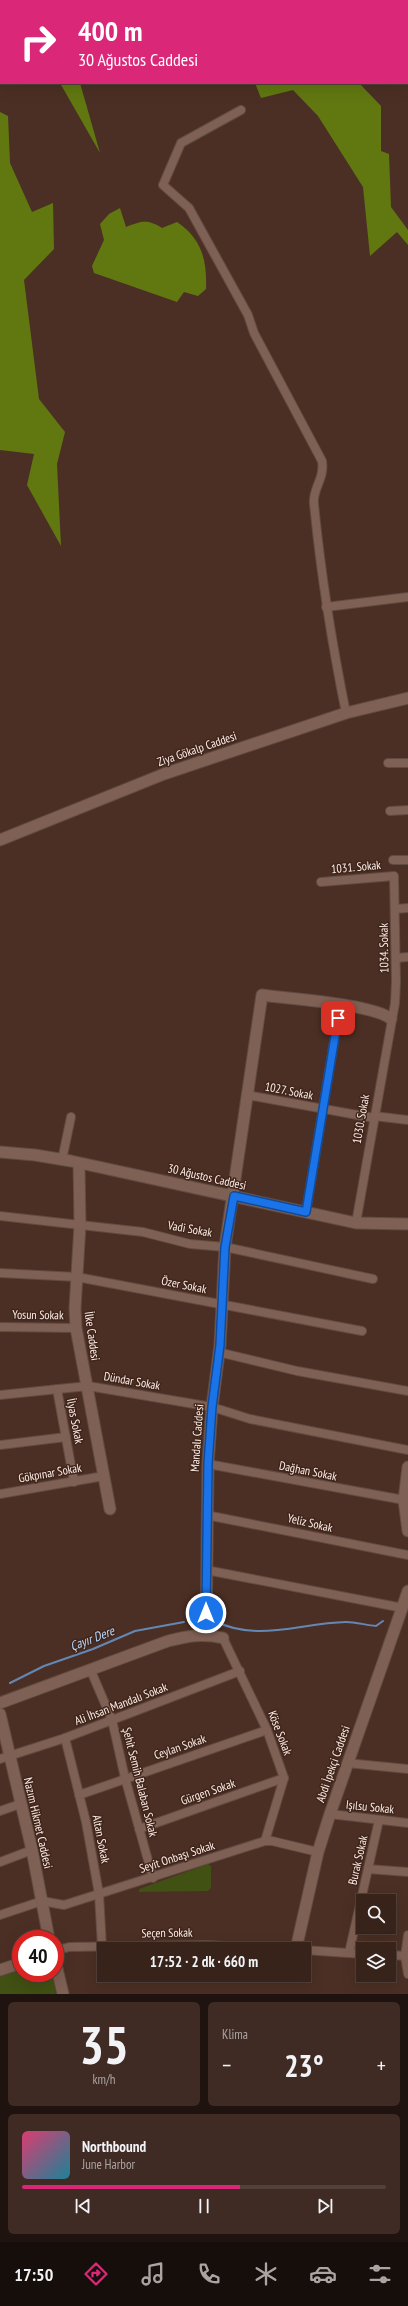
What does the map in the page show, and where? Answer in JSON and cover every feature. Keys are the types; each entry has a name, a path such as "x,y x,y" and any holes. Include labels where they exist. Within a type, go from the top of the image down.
{"street":[{"path":"241,110 181,143 163,185 189,208 248,315 254,332 322,461 324,471 313,499 326,607 346,713"},
{"path":"326,607 408,597"},
{"name":"Ziya Gökalp Caddesi","path":"0,840 133,785 346,713 408,698"},
{"path":"388,763 408,763"},
{"path":"390,811 408,810"},
{"path":"393,860 408,860"},
{"name":"1031. Sokak","path":"321,882 394,876"},
{"name":"1034. Sokak","path":"390,1019 395,1003 396,958 394,876"},
{"path":"395,909 408,908"},
{"path":"396,958 408,957"},
{"name":"Mandalı Caddesi","path":"206,1634 206,1515 208,1464 222,1304 225,1247 234,1196 262,995 340,1005"},
{"path":"306,1212 324,1110 340,1005 364,1008 385,1014 390,1019"},
{"name":"1030. Sokak","path":"356,1223 390,1019"},
{"name":"1027. Sokak","path":"247,1095 324,1110 408,1120"},
{"path":"62,1160 71,1118"},
{"name":"30 Ağustos Caddesi","path":"0,1152 62,1160 167,1181 356,1223 408,1224"},
{"name":"İlke Caddesi","path":"79,1164 80,1225 76,1328 110,1509"},
{"name":"Vadi Sokak","path":"0,1216 143,1232 190,1244 225,1247 373,1279"},
{"name":"Özer Sokak","path":"0,1273 77,1277 362,1331"},
{"name":"Yosun Sokak","path":"0,1326 76,1328"},
{"path":"218,1352 297,1371 408,1391"},
{"name":"Dündar Sokak","path":"0,1395 88,1386 212,1407 250,1419 408,1450"},
{"name":"İlyas Sokak","path":"57,1389 74,1482"},
{"path":"0,1445 66,1437"},
{"name":"Dağhan Sokak","path":"208,1464 404,1500"},
{"path":"408,1467 404,1500 408,1531"},
{"name":"Gökpınar Sokak","path":"0,1494 104,1476"},
{"name":"Yeliz Sokak","path":"206,1515 408,1554"},
{"path":"206,1570 404,1610"},
{"name":"Abdi İpekçi Caddesi","path":"298,1942 318,1852 347,1764 404,1610 408,1591"},
{"path":"0,1703 91,1671 168,1641 206,1634 223,1638"},
{"name":"Köse Sokak","path":"223,1638 268,1730 284,1778"},
{"name":"Şehit Semih Balaban Sokak","path":"91,1671 112,1720 125,1778 153,1878"},
{"name":"Ali İhsan Mandalı Sokak","path":"4,1758 65,1738 240,1671"},
{"name":"Nazım Hikmet Caddesi","path":"0,1714 4,1758 20,1804 32,1850 47,1930"},
{"name":"Ceylan Sokak","path":"79,1795 268,1730"},
{"name":"Altan Sokak","path":"65,1738 79,1795 99,1894 102,1942"},
{"path":"347,1764 408,1769"},
{"path":"265,1841 284,1778"},
{"name":"Gürgen Sokak","path":"139,1829 284,1778"},
{"path":"0,1811 20,1804"},
{"name":"Işılsu Sokak","path":"330,1814 408,1823"},
{"name":"Burak Sokak","path":"349,1953 379,1820"},
{"name":"Seyit Onbaşı Sokak","path":"42,1901 64,1905 153,1878 265,1841 272,1841 318,1852"},
{"path":"0,1862 32,1850"},
{"path":"368,1869 408,1872"},
{"path":"0,1915 42,1901"},
{"path":"408,1935 408,1974"},
{"name":"Seçen Sokak","path":"64,1948 69,1947 97,1947"},
{"path":"311,1950 356,1954"},
{"path":"396,1955 407,1956"},
{"path":"0,1970 12,1966"},
{"path":"60,1982 63,1994"}],"green space":[{"path":"61,84 80,84 100,153"},
{"path":"255,84 360,84 381,106 381,151 389,154 391,207 408,230 408,245 397,232 370,256 363,187 318,116 293,90 261,98"},
{"path":"0,112 8,116 10,163 32,212 53,203 54,249 24,280 39,399 65,432 57,464 61,546 27,485 34,454 0,450"},
{"path":"120,208 126,227 136,223 148,222 162,228 177,222 185,229 192,236 201,251 204,260 206,289 198,296 184,292 177,302 94,273 92,266 104,240 100,224 109,214"},
{"path":"208,1864 211,1866 211,1888 208,1891 139,1892 139,1889"},
{"path":"12,1972 12,1982 54,1982 56,1994 0,1994 0,1977"}],"waterway":[{"name":"Çayır Dere","path":"212,1620 229,1627 262,1631 346,1622 376,1626 383,1621"},
{"name":"Çayır Dere","path":"10,1683 44,1666 93,1649 135,1631 184,1622"}],"route":[{"path":"206,1613 206,1515 208,1464 212,1407 220,1345 225,1247 234,1196 306,1212 338,1018"}]}
